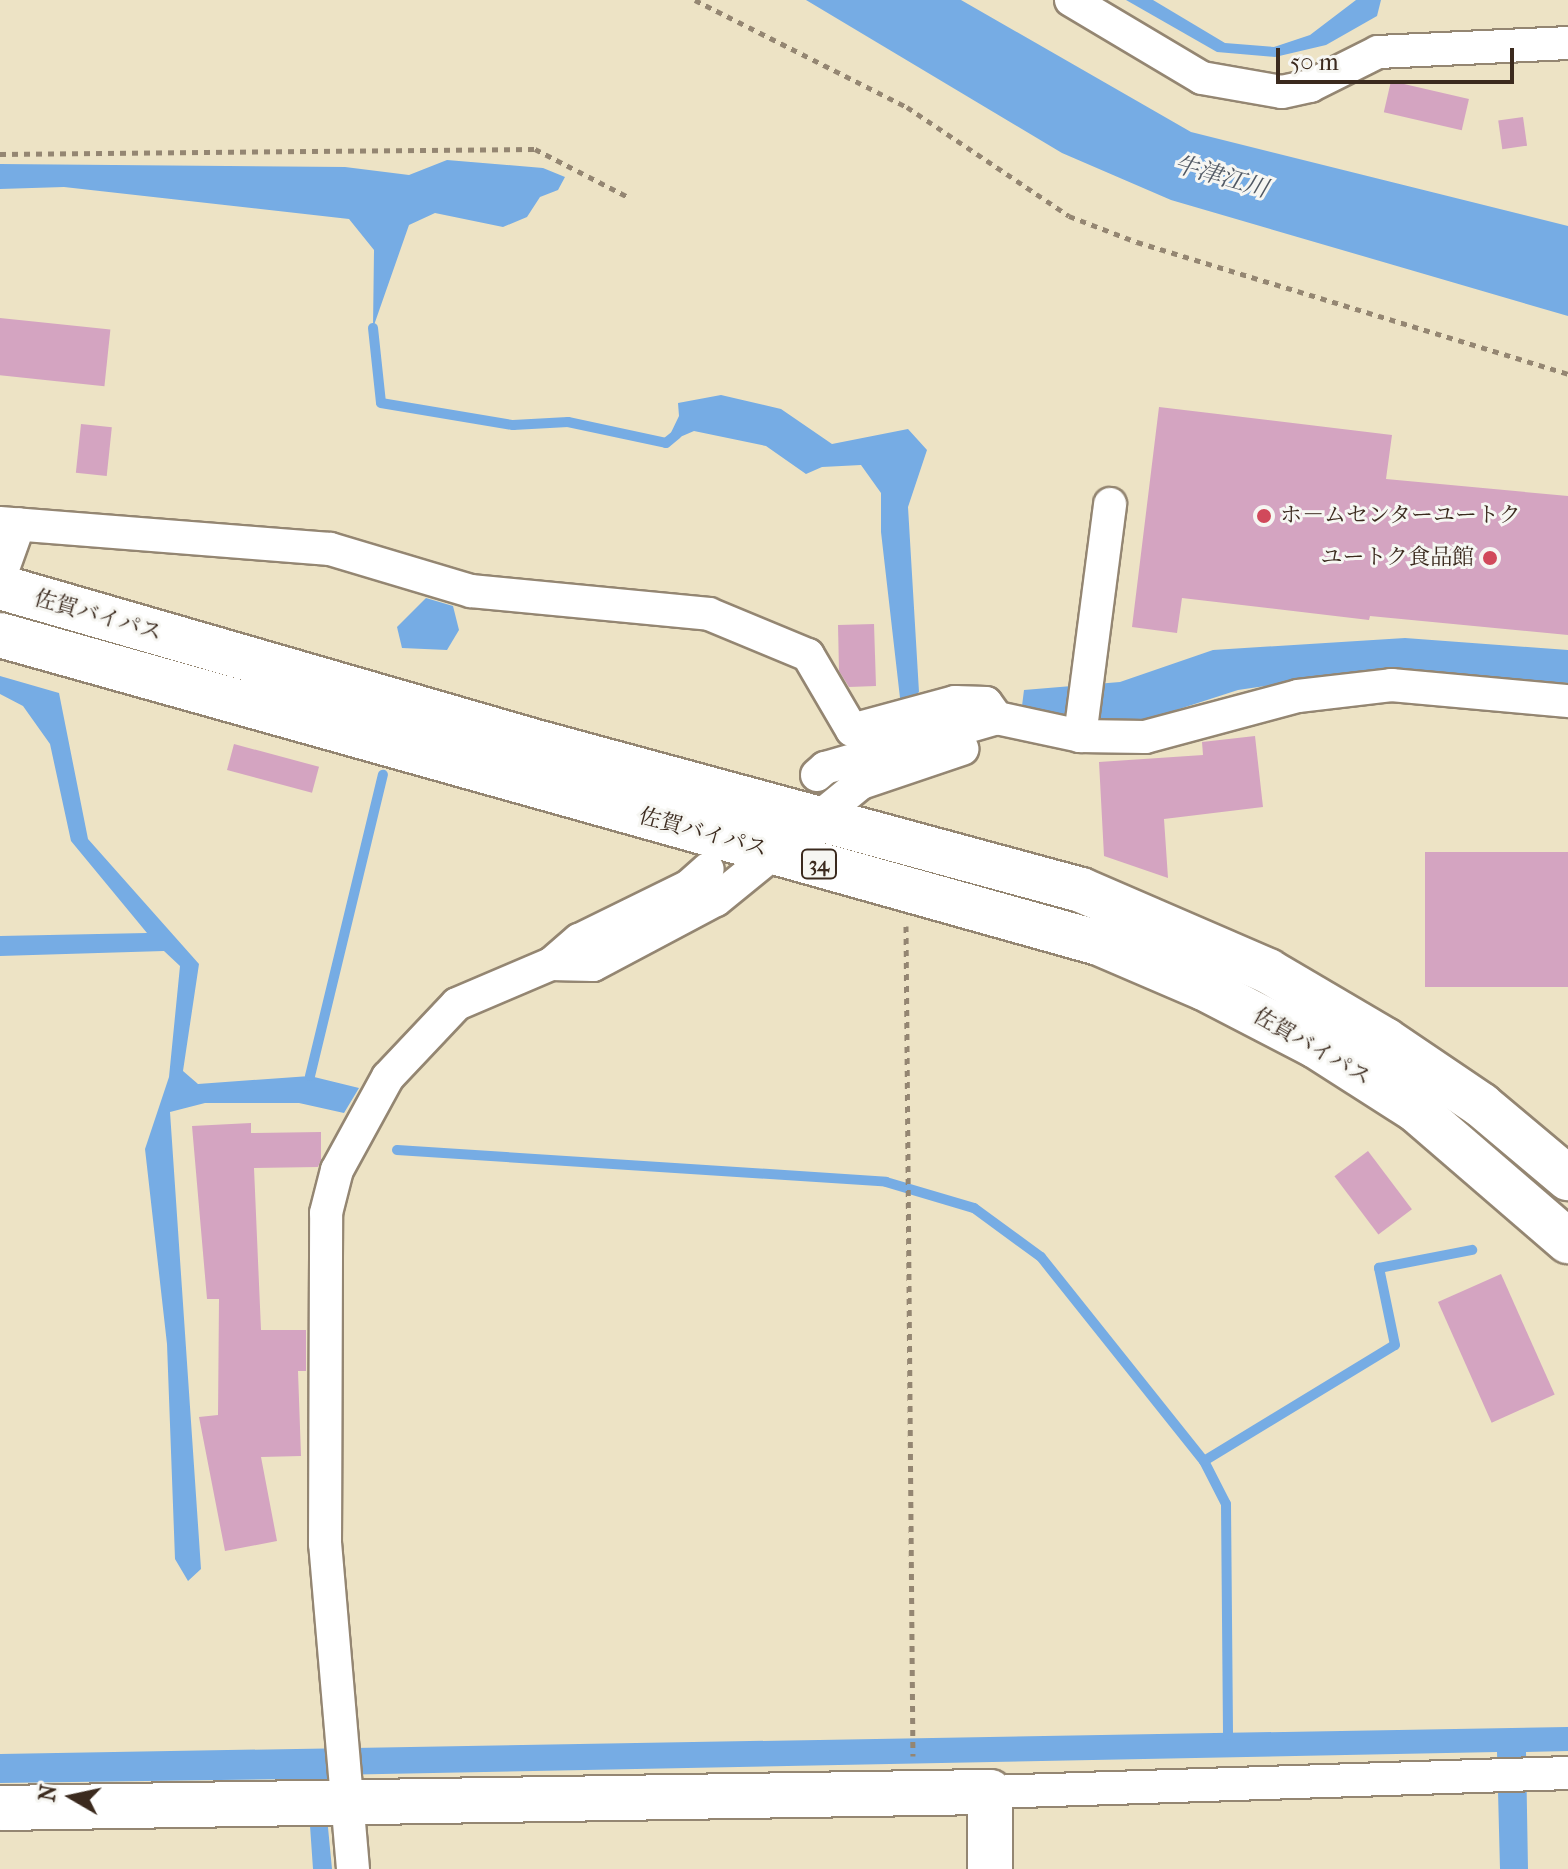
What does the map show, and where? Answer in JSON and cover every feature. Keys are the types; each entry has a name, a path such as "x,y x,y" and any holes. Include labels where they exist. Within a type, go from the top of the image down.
{"main road":[{"name":"佐賀バイパス","path":"0,587 817,819 1081,890 1184,930 1268,971 1385,1040 1481,1105 1568,1178"},
{"name":"佐賀バイパス","path":"0,635 1099,943 1204,988 1316,1046 1416,1110 1568,1241"},
{"path":"0,1808 295,1804 346,1792 990,1792 990,1869"}],"street":[{"path":"1071,0 1202,78 1282,92 1310,86 1378,52 1568,43"},
{"path":"1080,736 1110,504"},
{"path":"0,577 9,524 330,549 471,591 709,614 808,655 852,730 955,702 986,703 997,718"},
{"path":"817,775 825,768 997,718 1080,736 1145,737 1298,696 1391,685 1568,701"},
{"path":"817,819 861,783 1033,726"},
{"path":"551,964 593,965 716,900 775,852"},
{"path":"353,1869 325,1544 326,1213 337,1170 388,1077 457,1004 551,964 579,940 689,886 708,869"},
{"path":"990,1792 1552,1773"}],"path":[{"path":"695,0 907,107 1069,216 1137,242 1568,374"},
{"path":"0,154 535,149 630,198"},
{"path":"913,889 906,926 913,1793"}],"water":[{"name":"牛津江川","path":"806,0 961,0 1191,132 1568,226 1568,316 1171,200 1062,153"},
{"path":"1126,0 1153,0 1225,43 1274,47 1310,35 1356,0 1381,0 1377,16 1326,45 1275,57 1217,52"},
{"path":"447,160 543,168 565,177 558,190 540,197 527,217 503,227 435,213 409,225 373,328 374,250 349,219 64,187 0,189 0,164 345,167 409,175"},
{"path":"721,395 781,409 832,444 908,429 927,450 908,507 919,692 910,699 900,698 881,532 881,493 861,465 822,467 806,474 766,446 694,431 666,443 679,416 678,403"},
{"path":"426,598 453,606 459,630 447,650 402,648 397,627"},
{"path":"1405,638 1568,650 1568,683 1373,670 1238,690 1139,722 1054,717 1022,706 1024,690 1120,682 1213,650"},
{"path":"0,676 59,693 88,839 199,964 183,1071 198,1084 310,1076 359,1088 344,1113 299,1103 205,1103 170,1112 201,1569 188,1581 175,1559 167,1344 145,1149 169,1077 180,966 164,951 0,956 0,936 147,933 71,841 50,744 23,706 0,694"},
{"path":"1568,1727 1568,1751 1526,1752 1528,1869 1500,1869 1497,1752 331,1775 324,1786 332,1869 313,1869 308,1797 293,1779 0,1783 0,1754"}],"building":[{"path":"1391,81 1469,99 1462,130 1384,112"},
{"path":"1523,117 1527,146 1502,149 1498,120"},
{"path":"0,318 110,330 104,386 0,375"},
{"name":"ホ－ムセンターユートク","path":"1159,407 1392,435 1386,479 1568,496 1568,635 1370,616 1369,620 1182,598 1177,633 1132,627"},
{"path":"81,424 112,427 107,476 76,473"},
{"path":"874,624 876,686 849,687 839,671 838,625"},
{"path":"1255,736 1263,807 1164,819 1168,878 1104,856 1099,762 1203,755 1202,742"},
{"path":"234,744 319,767 312,793 227,770"},
{"path":"1425,852 1568,852 1568,987 1425,987"},
{"path":"251,1123 251,1133 321,1132 321,1160 318,1167 254,1168 261,1330 306,1330 306,1371 298,1371 301,1456 261,1457 277,1541 225,1551 199,1417 218,1415 219,1299 207,1299 192,1126"},
{"path":"1368,1151 1412,1209 1378,1235 1334,1176"},
{"path":"1501,1274 1555,1395 1492,1423 1438,1302"}],"waterway":[{"path":"373,328 381,403 513,425 568,422 666,443 677,434"},
{"path":"310,1076 383,775"},
{"path":"397,1150 886,1182 974,1208 1041,1257 1204,1461 1226,1504 1228,1735"},
{"path":"1204,1461 1395,1345 1379,1268 1472,1250"}],"place":[{"name":"ホ－ムセンターユートク","path":"1264,516"},
{"name":"ユートク食品館","path":"1490,558"}]}
